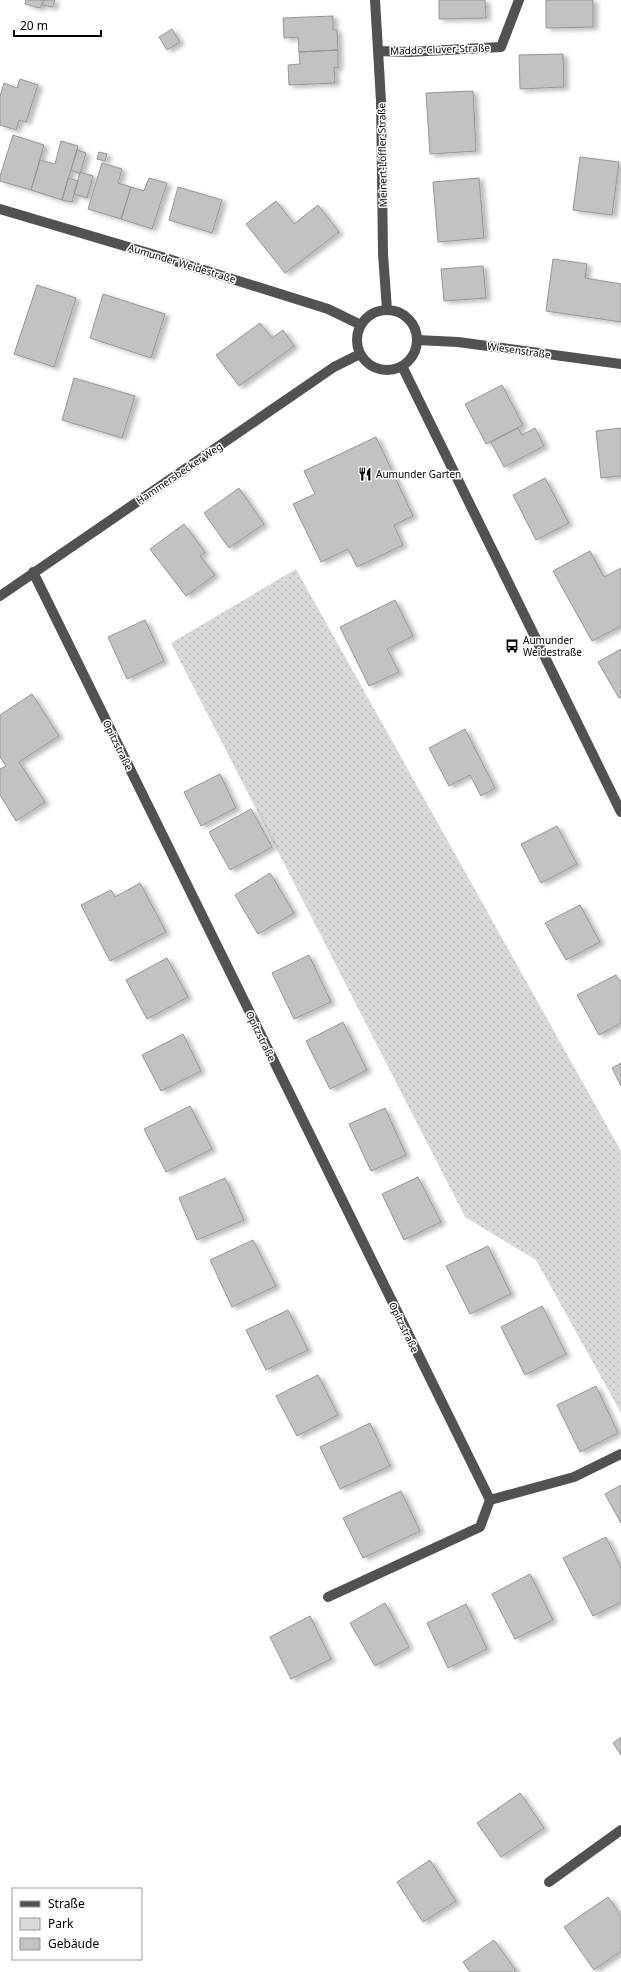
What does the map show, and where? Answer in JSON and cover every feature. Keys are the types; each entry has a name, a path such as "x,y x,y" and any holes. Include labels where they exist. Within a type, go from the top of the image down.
{"street":[{"name":"Meinert-Löffler-Straße","path":"375,0 381,101 383,254 387,310"},
{"name":"Maddo-Clüver-Straße","path":"378,51 409,52 501,47 519,0"},
{"name":"Aumunder Weidestraße","path":"0,209 162,257 328,309 361,326"},
{"path":"387,310 396,311 408,319 416,331 417,340 415,350 410,360 402,366 390,370 378,368 368,363 360,354 357,344 361,326 367,317 376,312 387,310"},
{"name":"Wiesenstraße","path":"417,340 458,342 621,364"},
{"name":"Hammersbecker Weg","path":"0,596 334,367 360,354"},
{"path":"402,366 621,812"},
{"name":"Opitzstraße","path":"33,572 490,1500"},
{"path":"328,1597 480,1527 490,1500 574,1476 621,1454"},
{"path":"549,1882 621,1830"}],"green space":[{"path":"296,569 621,1151 621,1413 536,1260 465,1217 171,643"}],"building":[{"path":"26,0 44,0 40,8 25,4"},
{"path":"44,0 55,0 53,7 42,5"},
{"path":"439,0 485,0 486,18 439,19"},
{"path":"546,0 593,0 593,27 546,28"},
{"path":"333,16 333,30 337,30 338,50 299,52 298,37 284,38 283,18"},
{"path":"172,29 180,42 167,50 159,37"},
{"path":"338,50 338,68 334,67 335,83 289,85 288,65 300,64 299,52"},
{"path":"563,54 564,87 520,89 519,55"},
{"path":"20,79 38,85 26,122 19,120 16,130 0,125 0,96 4,83 17,88"},
{"path":"473,91 476,151 430,154 426,93"},
{"path":"13,135 44,145 31,190 0,181 0,176"},
{"path":"61,141 78,146 62,200 31,190 40,160 55,164"},
{"path":"77,150 86,153 80,174 71,170"},
{"path":"99,152 107,154 105,161 97,159"},
{"path":"580,157 619,162 612,215 573,210"},
{"path":"102,163 122,169 118,183 131,187 121,219 88,209"},
{"path":"80,172 93,176 87,198 74,194"},
{"path":"68,178 78,181 72,202 62,200"},
{"path":"149,178 167,183 152,229 121,219 131,187 144,191"},
{"path":"479,178 484,238 438,242 433,182"},
{"path":"178,187 222,200 212,233 169,220"},
{"path":"276,201 294,224 318,205 339,232 285,273 246,224"},
{"path":"553,259 587,264 585,278 621,284 621,322 546,311"},
{"path":"483,266 486,298 444,301 441,269"},
{"path":"37,285 76,298 54,367 14,354"},
{"path":"103,294 165,314 151,358 90,338"},
{"path":"260,323 272,338 283,330 294,346 239,386 216,355"},
{"path":"74,378 135,396 122,438 62,420"},
{"path":"502,385 523,425 486,444 465,404"},
{"path":"518,428 522,435 535,428 544,446 504,467 491,442"},
{"path":"621,428 621,476 601,478 596,431"},
{"path":"376,437 413,516 394,525 403,545 357,567 348,549 321,562 293,504 315,494 304,471"},
{"path":"545,478 569,523 536,540 513,495"},
{"path":"239,488 264,524 229,548 204,513"},
{"path":"184,524 205,552 200,556 215,575 186,596 150,549"},
{"path":"590,551 604,577 621,568 621,626 592,641 553,571"},
{"path":"395,600 413,636 387,649 399,672 369,686 340,627"},
{"path":"145,620 164,661 127,679 108,637"},
{"path":"621,649 621,697 619,698 598,662"},
{"path":"32,694 59,736 19,762 45,802 16,821 0,795 0,769 6,766 0,757 0,715"},
{"path":"465,729 495,788 481,796 470,775 449,786 429,748"},
{"path":"220,774 236,808 201,826 184,792"},
{"path":"251,809 272,847 230,870 209,832"},
{"path":"557,826 577,864 541,883 521,844"},
{"path":"270,873 294,913 258,934 235,895"},
{"path":"140,883 166,932 110,961 81,905 111,890 115,897"},
{"path":"580,905 600,942 566,960 545,923"},
{"path":"309,955 331,1002 294,1019 272,973"},
{"path":"167,958 188,997 147,1019 126,980"},
{"path":"616,975 621,985 621,1023 599,1035 577,995"},
{"path":"343,1022 367,1070 330,1089 306,1041"},
{"path":"183,1034 201,1071 161,1091 142,1055"},
{"path":"621,1063 621,1086 612,1068"},
{"path":"190,1106 212,1149 166,1172 144,1129"},
{"path":"385,1108 406,1155 371,1171 349,1124"},
{"path":"418,1177 441,1222 404,1240 382,1194"},
{"path":"225,1178 244,1220 197,1240 179,1198"},
{"path":"253,1240 276,1286 232,1307 210,1260"},
{"path":"488,1246 511,1294 470,1314 446,1266"},
{"path":"542,1306 566,1354 525,1375 501,1327"},
{"path":"288,1310 308,1350 266,1370 246,1330"},
{"path":"318,1375 338,1415 297,1436 276,1396"},
{"path":"596,1386 618,1433 580,1452 557,1405"},
{"path":"370,1423 390,1466 340,1489 320,1447"},
{"path":"621,1485 621,1523 605,1494"},
{"path":"401,1491 420,1531 363,1558 343,1518"},
{"path":"606,1537 621,1568 621,1602 593,1616 563,1558"},
{"path":"530,1574 553,1620 515,1639 492,1594"},
{"path":"385,1603 409,1647 375,1666 350,1623"},
{"path":"466,1604 487,1649 448,1668 427,1623"},
{"path":"310,1616 331,1659 291,1679 270,1637"},
{"path":"621,1737 621,1755 613,1743"},
{"path":"520,1793 544,1828 501,1857 477,1823"},
{"path":"430,1860 456,1901 423,1922 397,1882"},
{"path":"608,1897 621,1916 621,1951 594,1970 564,1927"},
{"path":"494,1940 517,1972 470,1972 463,1962"}],"place":[{"name":"Aumunder Garten","path":"365,474"},
{"name":"Aumunder Weidestraße","path":"512,646"}]}
